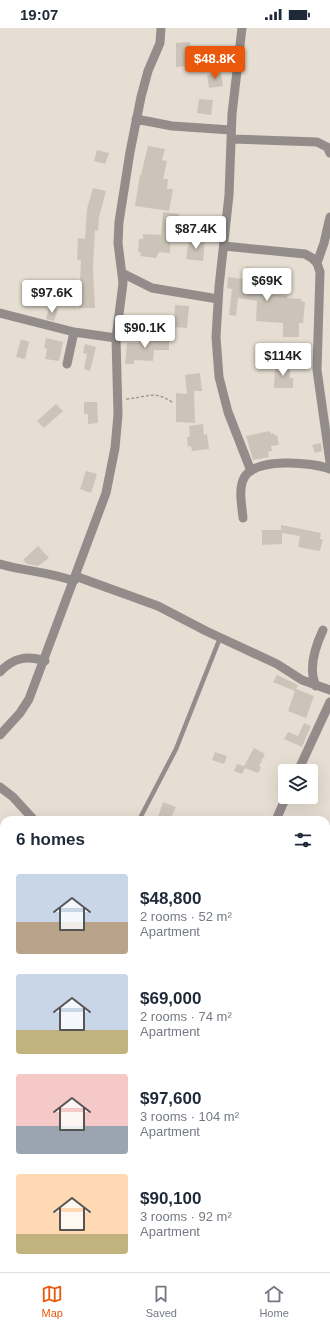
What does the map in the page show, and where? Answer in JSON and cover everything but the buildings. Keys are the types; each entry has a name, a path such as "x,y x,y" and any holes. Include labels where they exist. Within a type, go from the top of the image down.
{"street":[{"path":"0,735 20,713 29,699 45,661 106,493 115,448 118,400 116,338 122,299 122,273 118,243 119,222 136,119 148,71 160,43 161,28"},
{"path":"242,28 231,134 229,195 218,300 216,337 219,377 228,412 251,471"},
{"path":"136,119 172,126 231,134 317,142 327,147 330,154"},
{"path":"317,263 324,243 330,217"},
{"path":"224,246 305,254 317,263 320,272 317,370 330,462"},
{"path":"122,273 152,288 218,300"},
{"path":"0,313 74,332 116,338"},
{"path":"67,364 74,332"},
{"path":"243,518 242,485 244,477 251,471 265,466 302,463 330,469"},
{"path":"0,564 74,578 158,606 220,638 254,653 294,674 302,680 330,690"},
{"path":"316,686 312,677 313,666 315,650 323,630"},
{"path":"0,672 7,664 20,658 34,658 45,661"},
{"path":"301,764 330,702"},
{"path":"0,787 30,816"},
{"path":"278,816 283,804"}],"lane":[{"path":"141,816 176,749 220,638"}],"path":[{"path":"118,400 138,398 152,394 162,396 172,403"}]}
